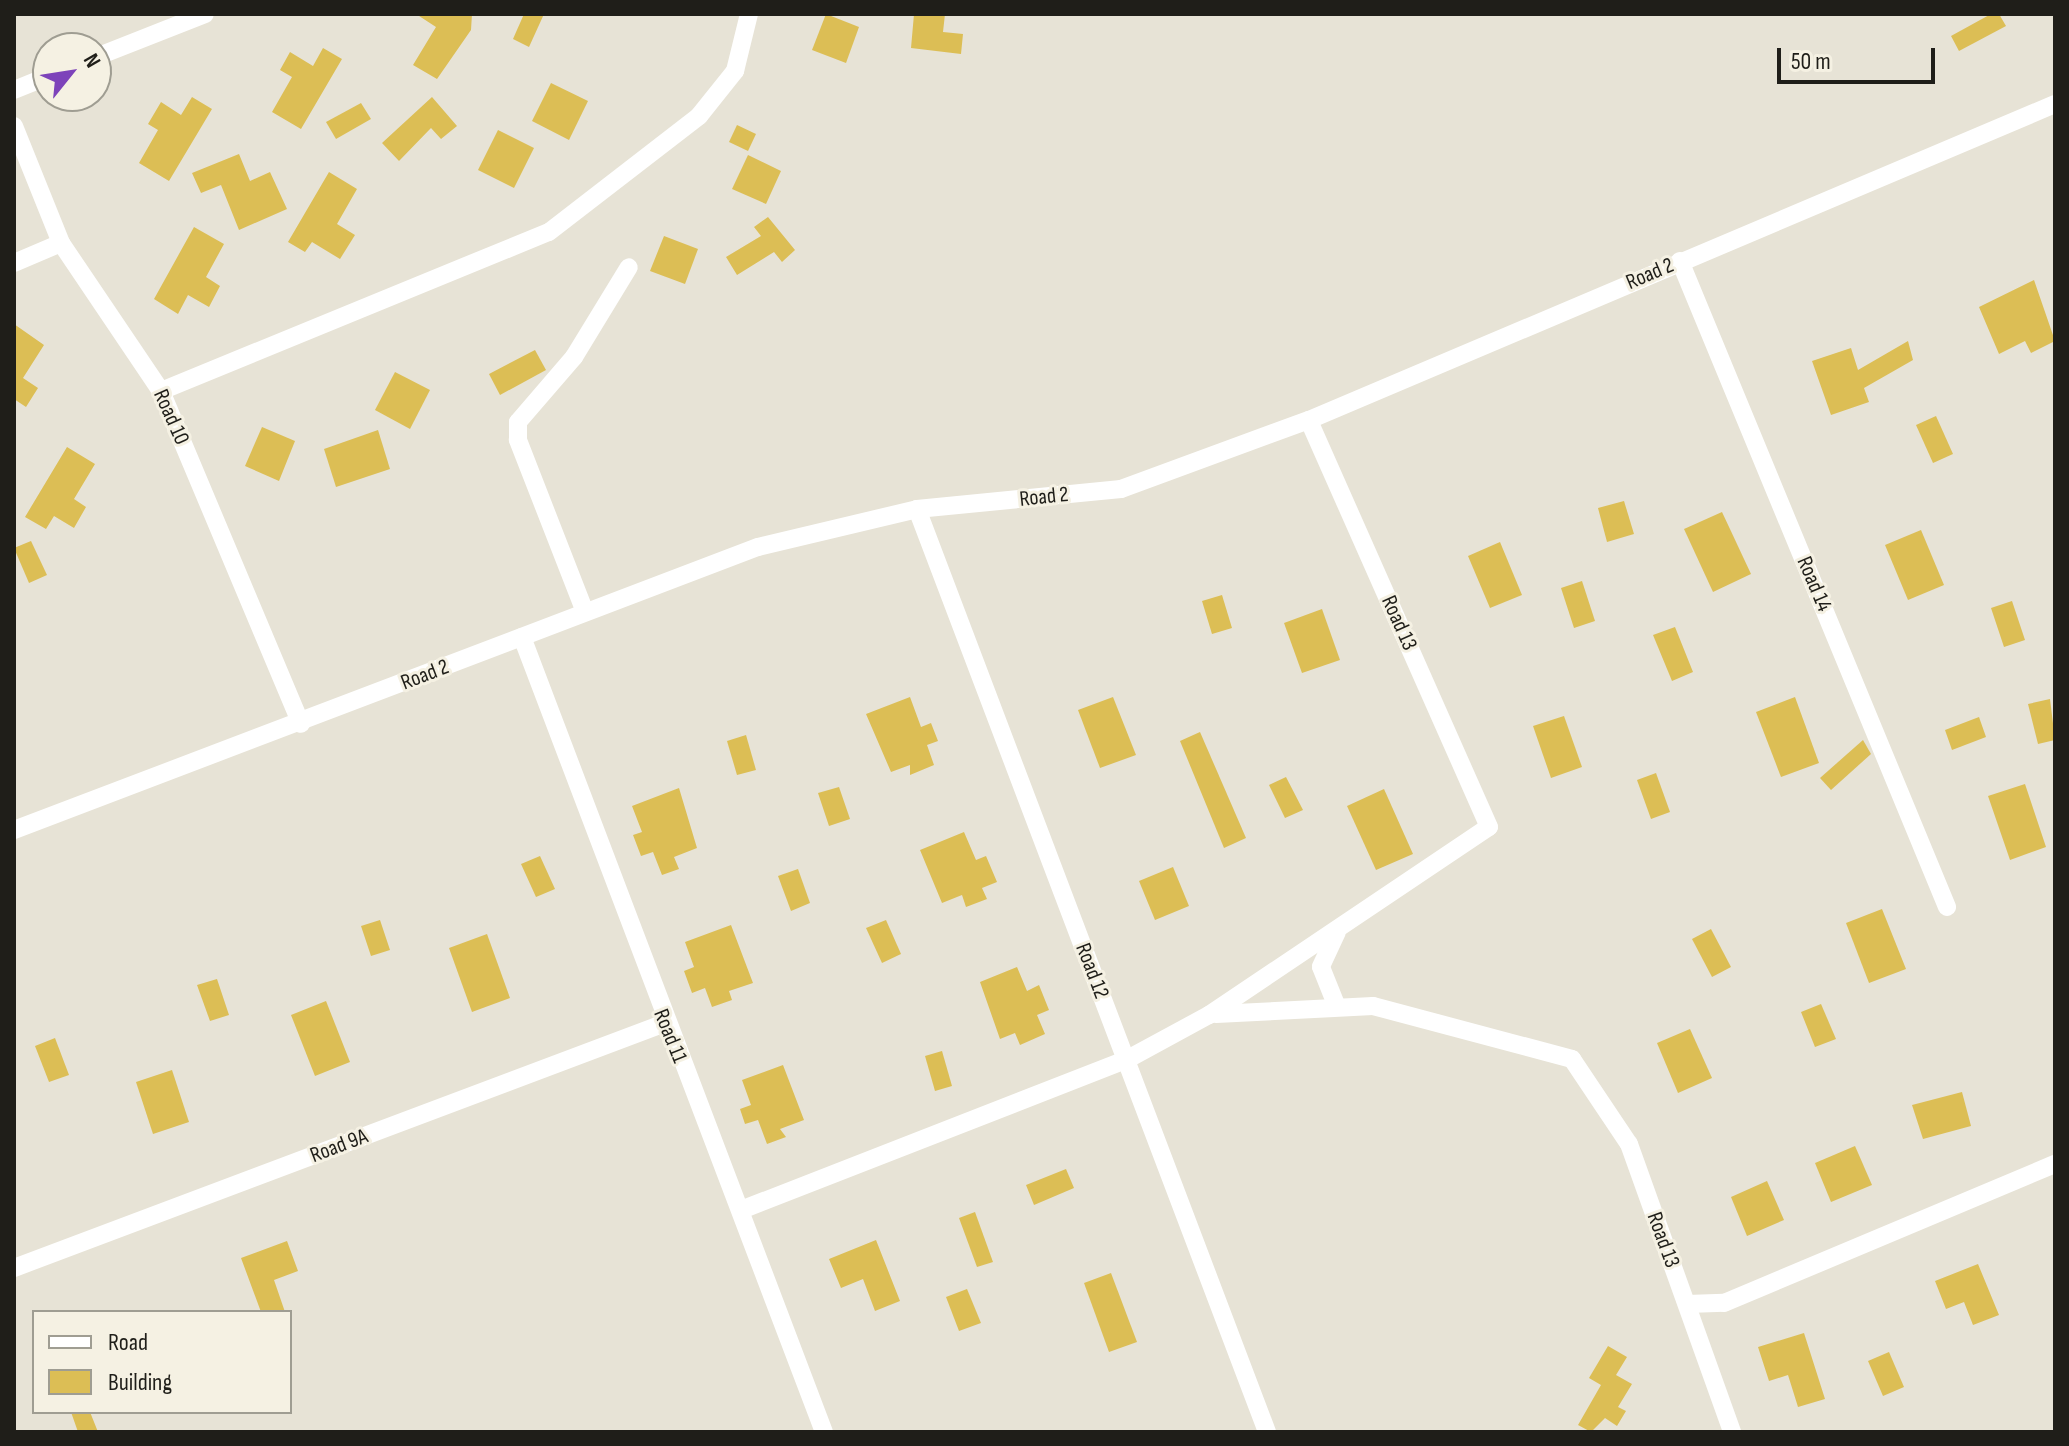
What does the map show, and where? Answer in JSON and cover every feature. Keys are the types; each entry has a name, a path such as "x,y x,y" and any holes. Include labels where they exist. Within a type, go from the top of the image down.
{"street":[{"path":"112,51 205,14"},
{"path":"161,391 549,232 699,116 735,71 749,14"},
{"name":"Road 2","path":"14,830 301,724 758,547 917,509 1121,489 1309,420 2055,104"},
{"name":"Road 10","path":"14,126 61,243 161,391 301,724"},
{"path":"14,263 61,243"},
{"name":"Road 14","path":"1680,261 1947,907"},
{"path":"585,612 518,440 518,422 574,357 629,267"},
{"name":"Road 13","path":"1309,420 1489,827 1337,932"},
{"name":"Road 12","path":"917,509 1267,1432"},
{"name":"Road 11","path":"522,637 665,1023 741,1210 824,1432"},
{"path":"1209,1015 1337,1007 1321,967 1337,932"},
{"path":"741,1210 1126,1060 1209,1015 1337,932"},
{"name":"Road 13","path":"1337,1007 1373,1006 1572,1059 1629,1144 1732,1432"},
{"name":"Road 9A","path":"14,1268 665,1023"},
{"path":"1687,1304 1724,1303 2055,1164"}],"building":[{"path":"416,14 472,14 471,30 437,79 413,65 436,27"},
{"path":"524,14 544,14 529,47 513,39"},
{"path":"826,14 859,27 846,63 812,50"},
{"path":"914,14 945,14 943,32 963,34 961,54 911,48"},
{"path":"1991,14 1999,14 2006,26 1959,51 1951,36"},
{"path":"323,48 342,59 301,129 272,112 292,77 280,70 290,52 313,66"},
{"path":"551,83 588,101 569,140 532,121"},
{"path":"192,97 212,109 169,181 139,163 158,130 148,124 161,102 181,115"},
{"path":"432,97 457,126 441,139 431,128 399,161 382,143"},
{"path":"361,103 371,119 336,139 326,122"},
{"path":"737,125 756,134 748,151 729,142"},
{"path":"498,130 534,148 514,188 478,170"},
{"path":"239,154 250,181 270,172 287,209 239,230 221,185 201,193 192,173"},
{"path":"748,155 781,171 766,204 732,189"},
{"path":"329,172 357,189 337,224 355,235 340,259 312,242 305,252 288,242"},
{"path":"768,217 795,250 782,262 774,252 737,275 726,257 761,236 754,227"},
{"path":"194,227 224,244 206,277 220,286 209,307 188,295 178,314 154,299"},
{"path":"664,236 698,249 685,284 650,271"},
{"path":"2034,280 2055,341 2031,353 2025,341 1999,354 1979,307"},
{"path":"14,324 44,345 23,378 38,388 26,407 14,399"},
{"path":"1908,341 1913,360 1864,388 1869,402 1831,415 1812,361 1851,348 1858,370"},
{"path":"535,350 546,370 500,395 489,374"},
{"path":"395,372 430,390 410,429 375,410"},
{"path":"1936,416 1953,454 1933,463 1916,425"},
{"path":"262,427 295,441 279,481 245,466"},
{"path":"378,430 390,469 336,487 324,449"},
{"path":"67,447 95,464 74,499 86,507 74,528 54,516 46,529 25,517"},
{"path":"1624,501 1634,534 1607,542 1598,508"},
{"path":"1722,512 1751,574 1713,592 1684,529"},
{"path":"1921,530 1944,585 1908,600 1885,545"},
{"path":"31,541 47,575 29,583 14,548"},
{"path":"1500,542 1522,595 1490,608 1468,556"},
{"path":"1582,581 1595,621 1574,628 1561,588"},
{"path":"1222,595 1232,628 1212,634 1202,601"},
{"path":"2012,601 2025,640 2004,647 1991,608"},
{"path":"1322,609 1340,660 1302,673 1284,623"},
{"path":"1675,627 1693,672 1672,681 1653,635"},
{"path":"910,697 921,727 931,723 938,741 927,745 934,765 910,775 910,765 891,772 866,714"},
{"path":"1113,697 1136,755 1100,768 1078,710"},
{"path":"1795,697 1819,763 1781,777 1756,712"},
{"path":"2050,699 2055,740 2038,744 2028,704"},
{"path":"1564,716 1582,767 1551,778 1533,726"},
{"path":"1979,717 1986,737 1952,750 1945,730"},
{"path":"1200,732 1246,838 1224,848 1180,741"},
{"path":"746,735 756,770 737,775 727,741"},
{"path":"1863,740 1871,754 1831,790 1820,778"},
{"path":"1656,773 1670,812 1651,819 1637,780"},
{"path":"1286,777 1303,810 1285,818 1269,785"},
{"path":"2025,784 2046,847 2010,860 1988,796"},
{"path":"839,787 850,819 829,826 818,793"},
{"path":"679,788 697,848 674,857 679,869 662,875 653,852 641,856 633,835 642,832 632,806"},
{"path":"1384,789 1413,854 1376,870 1347,806"},
{"path":"964,832 976,860 986,856 997,882 982,888 987,899 966,907 962,895 942,903 920,850"},
{"path":"540,856 555,889 536,897 521,864"},
{"path":"1173,867 1189,906 1155,920 1139,881"},
{"path":"798,869 810,903 791,911 778,876"},
{"path":"1882,909 1906,969 1869,983 1846,923"},
{"path":"380,920 390,950 371,956 361,926"},
{"path":"886,920 901,954 882,963 866,928"},
{"path":"731,925 753,983 729,991 732,1000 712,1007 705,988 692,993 684,971 694,967 685,942"},
{"path":"1711,929 1731,967 1712,977 1692,939"},
{"path":"487,934 510,998 472,1012 449,948"},
{"path":"1017,967 1027,991 1039,985 1049,1010 1037,1015 1045,1034 1020,1045 1015,1033 1000,1039 980,982"},
{"path":"217,979 229,1015 210,1021 197,985"},
{"path":"326,1001 350,1062 315,1076 291,1015"},
{"path":"1821,1004 1836,1039 1815,1047 1801,1012"},
{"path":"1690,1029 1712,1078 1678,1093 1657,1043"},
{"path":"55,1038 69,1075 49,1082 35,1046"},
{"path":"942,1051 952,1086 935,1091 925,1056"},
{"path":"783,1065 804,1120 780,1129 786,1137 767,1144 758,1120 745,1124 740,1109 751,1105 742,1080"},
{"path":"172,1070 189,1122 153,1134 136,1082"},
{"path":"1962,1092 1971,1126 1923,1139 1912,1105"},
{"path":"1855,1146 1872,1185 1831,1202 1815,1163"},
{"path":"1066,1169 1074,1188 1034,1205 1026,1185"},
{"path":"1767,1181 1784,1220 1747,1236 1731,1197"},
{"path":"975,1212 993,1262 977,1267 959,1218"},
{"path":"876,1240 900,1301 875,1311 863,1279 841,1288 829,1259"},
{"path":"287,1241 298,1271 274,1280 284,1310 260,1310 241,1258"},
{"path":"1978,1264 1999,1315 1973,1325 1964,1302 1946,1309 1935,1281"},
{"path":"1111,1273 1137,1342 1109,1352 1084,1283"},
{"path":"967,1289 981,1323 959,1331 946,1297"},
{"path":"1804,1333 1825,1399 1798,1407 1788,1375 1769,1381 1758,1347"},
{"path":"1608,1346 1627,1357 1616,1375 1632,1384 1618,1407 1626,1411 1617,1426 1605,1418 1591,1432 1578,1425 1601,1385 1589,1378"},
{"path":"1889,1352 1904,1387 1883,1396 1868,1361"},
{"path":"72,1414 91,1414 98,1432 78,1432"}]}
